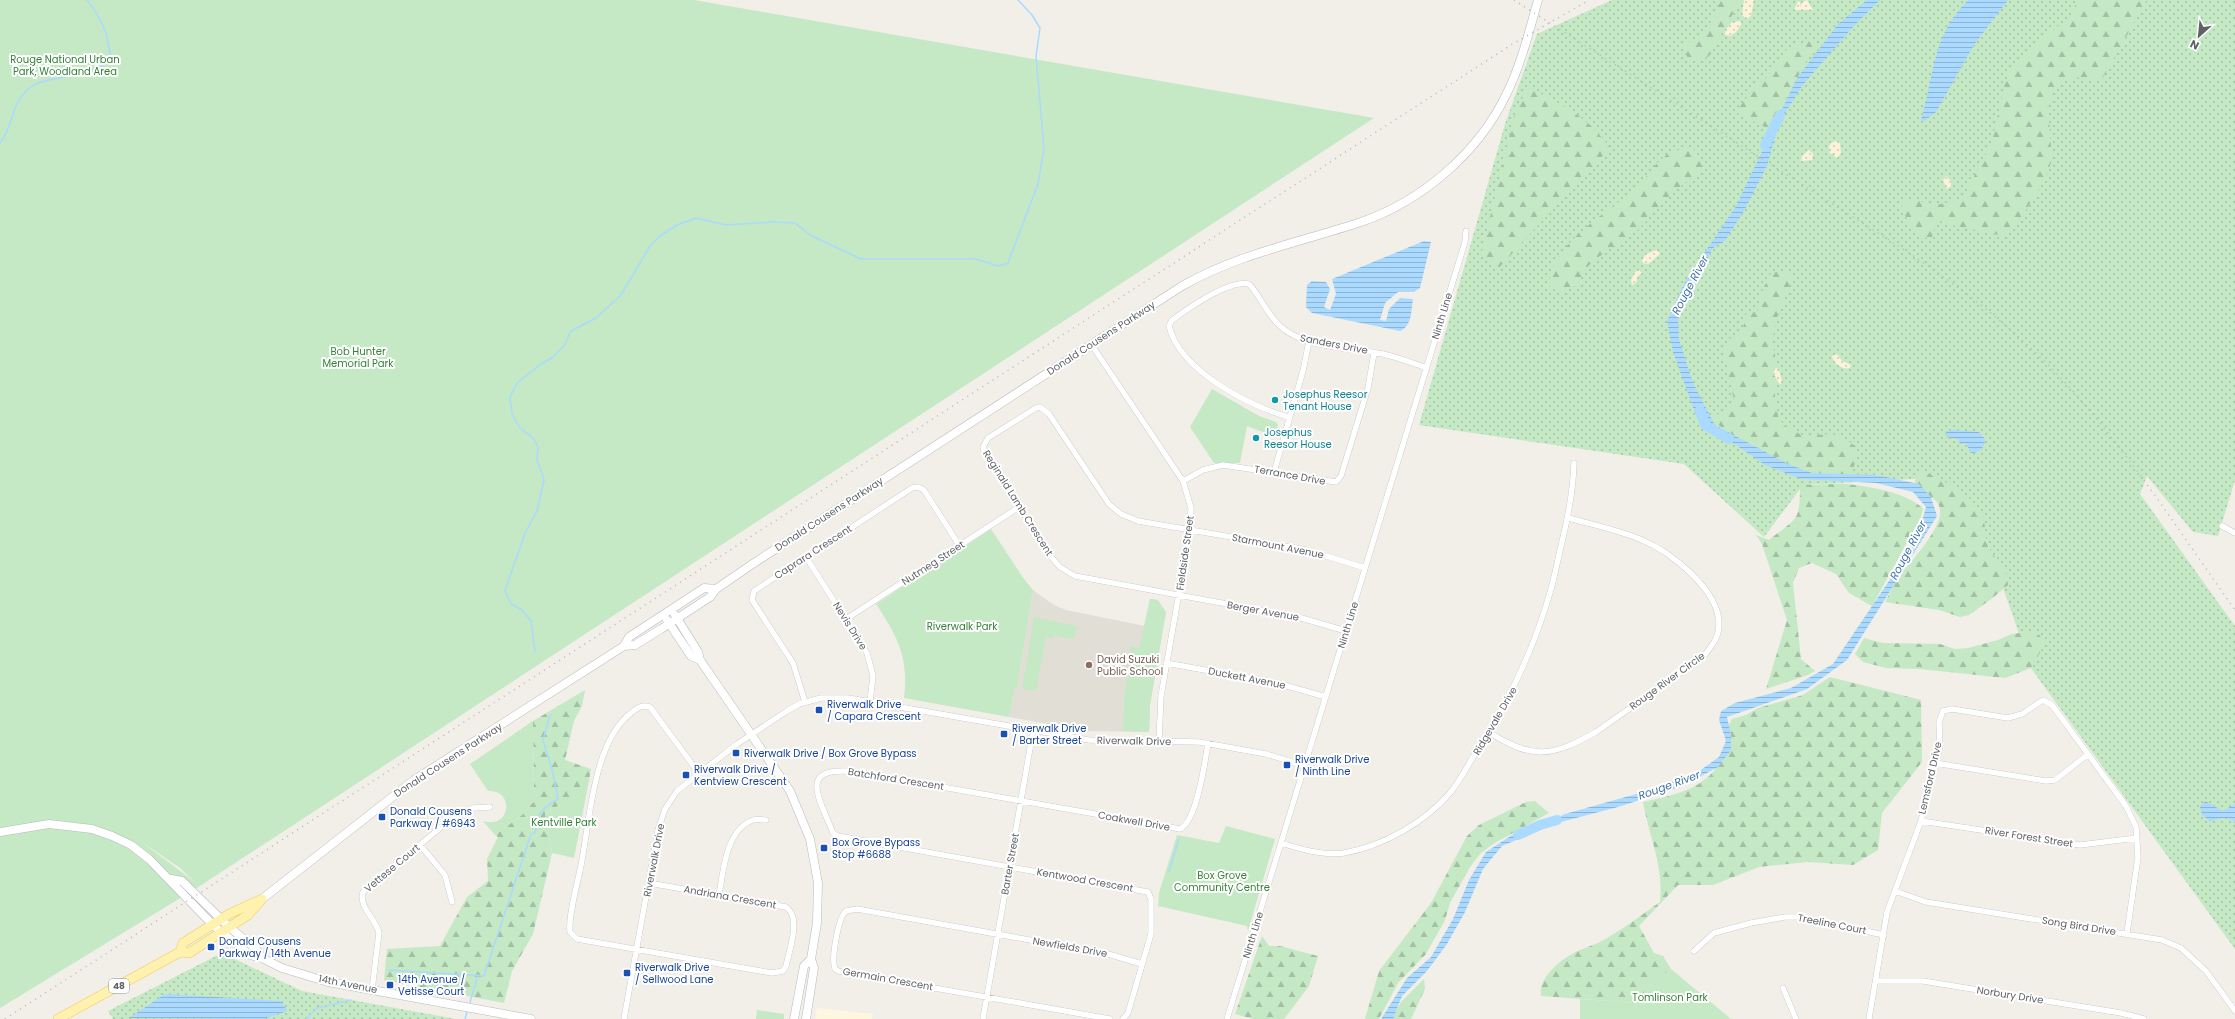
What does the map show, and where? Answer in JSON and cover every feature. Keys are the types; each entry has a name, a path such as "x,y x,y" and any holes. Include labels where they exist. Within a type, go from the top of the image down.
{"main road":[{"name":"Donald Cousens Parkway","path":"58,1019 180,952 189,953 248,915 262,899 414,780 624,646 635,645 673,621 710,597 716,589 1182,286 1214,269 1362,221 1387,212 1407,201 1450,168 1478,138 1494,116 1516,71 1538,0"},
{"name":"Donald Cousens Parkway","path":"624,646 629,637 704,588 716,589"},
{"path":"671,610 673,621 691,656 700,660 790,791 810,839 818,883 817,923 811,959 814,968 806,1019"},
{"path":"664,614 673,621"},
{"name":"14th Avenue","path":"0,832 49,824 92,829 131,845 171,879 176,888 213,924 225,929"},
{"name":"14th Avenue","path":"171,879 182,881 221,919 225,929 250,955 262,958 282,968 328,982 531,1019"},
{"name":"Donald Cousens Parkway","path":"180,952 182,943 221,919 253,902 262,899"},
{"path":"794,1019 804,966 811,959"}],"street":[{"name":"Ninth Line","path":"1228,1019 1427,368 1466,232"},
{"name":"Sanders Drive","path":"1288,417 1259,407 1202,374 1189,361 1170,332 1169,326 1172,320 1197,304 1244,283 1249,284 1253,288 1280,327 1293,336 1309,341 1374,352 1427,368"},
{"path":"1274,472 1288,417 1304,366 1309,341"},
{"name":"Fieldside Street","path":"1091,344 1183,480 1191,508 1190,530 1159,707 1159,741"},
{"name":"Terrance Drive","path":"1183,480 1203,470 1223,465 1332,482 1339,479 1368,388 1374,352"},
{"name":"Reginald Lamb Crescent","path":"1178,596 1075,576 1066,571 1052,558 984,452 983,447 988,438 1040,407 1050,414 1102,495 1116,510 1138,521 1190,530"},
{"name":"Ridgevale Drive","path":"1282,843 1309,850 1343,853 1368,848 1394,836 1431,811 1450,793 1489,732 1516,684 1539,626 1549,597 1569,518 1574,463"},
{"name":"Caprara Crescent","path":"805,702 793,663 752,598 757,588 915,487 924,490 960,545"},
{"name":"Nutmeg Street","path":"846,619 1019,506"},
{"name":"Rouge River Circle","path":"1489,732 1507,744 1524,751 1533,752 1553,750 1581,740 1596,732 1703,657 1714,644 1719,624 1711,598 1680,564 1643,540 1569,518"},
{"path":"2222,526 2235,533"},
{"name":"Starmount Avenue","path":"1190,530 1307,550 1365,568"},
{"name":"Nevis Drive","path":"806,557 863,645 871,662 873,676 870,702"},
{"name":"Berger Avenue","path":"1178,596 1298,617 1346,631"},
{"name":"Duckett Avenue","path":"1166,663 1277,683 1326,697"},
{"name":"Riverwalk Drive","path":"624,1019 638,950 658,830 663,813 677,791 698,772 786,711 805,702 834,697 1089,740 1208,743 1266,754 1305,766"},
{"name":"Lemsford Drive","path":"1869,1019 1887,912 1921,821 1940,746 1939,722 1943,711 1952,709 2008,718 2022,714 2042,700 2052,705 2087,755 2126,806 2136,827 2138,857 2127,933"},
{"path":"638,950 576,939 570,932 598,774 610,738 614,730 625,717 644,705 650,707 698,772"},
{"name":"Barter Street","path":"983,1019 1033,731"},
{"name":"Coakwell Drive","path":"1021,801 1180,829 1188,822 1200,785 1208,743"},
{"path":"1936,763 2046,780 2055,780 2087,755"},
{"name":"Batchford Crescent","path":"1010,866 838,836 833,833 817,792 816,784 819,777 824,774 844,770 1021,801"},
{"name":"Vettese Court","path":"372,990 379,933 377,925 362,902 361,896 363,892 420,844 465,812 473,808 490,807"},
{"path":"719,895 726,856 732,842 745,826 753,820 766,820"},
{"name":"River Forest Street","path":"1921,821 2080,845 2137,838"},
{"path":"420,844 445,875 452,902"},
{"name":"Kentwood Crescent","path":"1010,866 1148,892 1151,899 1151,934 1128,1013 1124,1019"},
{"name":"Andriana Crescent","path":"638,950 772,973 783,971 786,966 794,922 791,910 786,907 649,882"},
{"name":"Song Bird Drive","path":"1895,891 1926,902 2127,933 2162,940 2180,948 2206,971 2235,1011"},
{"name":"Germain Crescent","path":"987,997 838,971 834,965 834,955 841,918 846,911 851,909 998,934"},
{"name":"Treeline Court","path":"1694,951 1714,933 1757,921 1785,917 1800,917 1884,935"},
{"name":"Newfields Drive","path":"998,934 1108,954 1142,964"},
{"name":"Norbury Drive","path":"1876,980 1923,981 2121,1013 2144,1019"},
{"path":"1783,988 1796,1019"},
{"path":"987,997 1110,1019"}],"shaded area":[{"name":"David Suzuki Public School","path":"1033,590 1054,605 1066,610 1145,626 1150,599 1158,600 1166,612 1150,705 1149,732 1088,731 1009,717 1015,688 1017,688"},
{"path":"817,1008 873,1014 872,1019 815,1019"}],"green space":[{"name":"Bob Hunter Memorial Park","path":"0,0 694,0 1374,118 200,886 0,1008","holes":["139,840 180,868 195,882"]},
{"path":"1612,0 2235,0 2235,480 2218,536 2193,532 2147,476 2140,494 2235,626 2235,949 2031,668 1979,519 1931,478 1803,485 1764,537 1684,464 1419,425 1505,124 1537,34"},
{"path":"1721,0 1741,0 1708,57 1689,61 1682,45 1698,37 1703,32 1711,22"},
{"path":"2078,0 2147,0 2101,81 2075,77 2055,86 2048,107 2052,160 2044,181 2018,223 2004,236 1937,222 1931,240 1920,234 1912,227 1901,206 1907,198 1936,205 1959,200 1966,192 1992,142 2004,86 2010,70 2040,40 2070,17"},
{"path":"1812,40 1819,45 1807,60 1769,129 1738,114 1738,109 1755,87 1767,77 1787,49"},
{"path":"1528,87 1562,105 1583,119 1602,137 1610,148 1496,271 1481,255 1515,113"},
{"path":"1693,148 1700,158 1702,169 1668,197 1638,230 1597,258 1585,269 1578,284 1561,294 1549,286 1551,272 1558,257 1582,231 1636,188 1655,165 1664,157 1670,153 1682,149"},
{"path":"1784,271 1792,278 1775,323 1772,344 1775,353 1775,396 1778,416 1784,426 1804,436 1832,434 1847,440 1856,447 1858,453 1851,476 1816,474 1785,464 1744,443 1711,418 1726,410 1734,400 1723,349 1729,339 1738,335 1743,328 1747,310 1757,313 1763,289 1771,273"},
{"path":"1212,389 1259,416 1276,422 1278,425 1274,436 1247,426 1240,463 1214,463 1190,427"},
{"path":"1923,471 1960,490 1975,504 1984,522 1986,539 1989,548 2006,571 2008,585 1969,615 1960,617 1939,610 1885,602 1898,578 1932,535 1940,517 1940,510 1937,502 1931,497 1915,489 1916,479"},
{"path":"1800,484 1847,484 1865,486 1899,495 1917,503 1923,509 1921,517 1872,606 1849,593 1836,574 1812,563 1799,568 1793,583 1801,659 1815,671 1808,675 1766,689 1787,620 1762,544 1756,535 1769,540 1792,522 1798,512"},
{"name":"Riverwalk Park","path":"991,529 1033,590 1017,688 1015,688 1009,717 904,698 905,671 900,648 890,627 876,604"},
{"path":"1150,599 1157,600 1166,612 1150,705 1149,732 1123,731 1124,697 1131,657 1130,646 1139,648"},
{"path":"1034,617 1077,626 1075,637 1071,639 1054,635 1054,638 1046,637 1036,691 1022,689"},
{"path":"2027,632 2037,633 2044,640 2042,649 2031,668 2005,678 1920,669 1886,668 1863,662 1855,654 1864,638 1883,643 1940,644 1955,649 1968,648 1998,640 2012,634"},
{"path":"1830,677 1921,700 1922,762 1882,813 1878,850 1853,865 1808,862 1759,867 1713,885 1678,885 1639,926 1654,953 1663,956 1671,969 1654,981 1636,1003 1541,996 1543,982 1558,963 1572,954 1598,943 1614,934 1660,902 1661,889 1658,864 1643,802 1690,789 1709,776 1723,755 1728,728 1732,719 1746,715 1758,708 1803,695"},
{"path":"585,690 582,706 574,721 565,760 591,769 587,791 545,813 552,853 533,934 512,971 504,1003 384,980 387,949 440,946 467,897 488,881 487,859 498,837 495,835 522,815 534,801 533,721"},
{"path":"533,721 534,801 522,815 495,835 483,821 492,822 499,820 504,815 506,802 497,792 488,791 470,764"},
{"name":"Kentville Park","path":"587,791 574,858 552,853 545,813"},
{"path":"1535,801 1549,813 1493,844 1480,854 1470,867 1450,903 1445,920 1426,954 1398,983 1379,1019 1365,1019 1379,971 1431,903 1467,836 1479,825 1526,802"},
{"name":"Box Grove Community Centre","path":"1226,826 1275,839 1248,931 1247,926 1158,906 1159,893 1177,835 1219,843"},
{"path":"1262,936 1269,946 1280,946 1318,956 1309,986 1284,1019 1253,1019 1235,1014"},
{"path":"222,953 302,991 456,1019 113,1019 108,1011"},
{"name":"Tomlinson Park","path":"1671,969 1731,1019 1580,1019 1580,999 1636,1003 1654,981"},
{"path":"1424,979 1425,989 1411,1019 1391,1019 1401,1002"},
{"path":"757,1010 784,1014 784,1019 756,1019"}],"sand":[{"path":"1744,0 1754,0 1751,16 1747,19 1742,15"},
{"path":"1807,0 1813,10 1794,10 1798,1 1800,2 1800,7 1802,2"},
{"path":"1738,21 1741,22 1741,25 1736,32 1730,36 1725,35 1725,31 1731,23"},
{"path":"1836,141 1840,143 1841,153 1837,158 1834,156 1834,153 1830,154 1829,146 1831,143"},
{"path":"1809,150 1813,154 1812,160 1801,161 1802,156"},
{"path":"1946,176 1951,181 1951,186 1947,189 1943,180"},
{"path":"1657,250 1660,254 1648,264 1643,263 1642,260 1646,254"},
{"path":"1639,270 1642,273 1638,276 1636,283 1632,285 1631,280 1635,272"},
{"path":"1837,354 1842,361 1851,365 1850,368 1844,368 1834,362 1832,356"},
{"path":"1776,368 1779,370 1782,382 1780,385 1773,373"}],"water":[{"path":"1867,0 1880,0 1853,27 1802,86 1779,123 1767,166 1745,209 1725,241 1713,248 1678,313 1679,339 1693,383 1715,425 1788,464 1812,473 1876,475 1919,484 1931,497 1937,516 1847,660 1807,689 1727,717 1731,735 1731,750 1718,767 1681,787 1618,807 1557,823 1502,846 1483,869 1465,912 1447,944 1427,971 1402,996 1393,1019 1381,1019 1407,978 1431,957 1453,919 1469,880 1486,852 1512,835 1530,830 1565,814 1654,789 1698,772 1719,757 1726,741 1719,720 1721,711 1735,703 1791,688 1833,664 1897,569 1923,518 1926,507 1913,492 1876,483 1801,479 1765,465 1697,418 1673,352 1667,321 1685,282 1736,206 1797,78 1838,24"},
{"path":"1968,0 2008,0 1974,45 1936,112 1923,122 1921,120 1941,42 1947,28 1956,14"},
{"path":"1424,241 1431,242 1420,288 1414,292 1398,292 1385,303 1380,320 1386,321 1389,309 1400,298 1413,299 1409,322 1404,329 1400,331 1312,313 1306,307 1307,285 1312,281 1326,282 1330,289 1324,307 1330,310 1336,294 1332,279"},
{"path":"1955,430 1979,432 1985,439 1983,447 1977,452 1971,453 1966,443 1960,444 1958,439 1946,437 1946,431"},
{"path":"2205,801 2223,811 2235,804 2235,823 2226,818 2210,821 2202,815 2200,807"},
{"path":"165,994 282,1001 287,1011 264,1019 129,1018"}],"waterway":[{"path":"0,143 4,137 19,100 31,87 50,80 87,72 106,63 110,55 107,37 100,20 87,0"},
{"path":"535,652 531,621 522,610 511,604 505,591 525,533 537,511 544,480 537,460 538,447 533,438 520,428 512,414 510,397 517,383 541,364 553,357 564,346 571,331 596,318 621,295 650,246 660,236 677,225 696,218 726,225 773,222 795,223 810,235 861,259 976,259 998,266 1008,263 1038,184 1044,148 1036,56 1040,28 1032,15 1018,0"},
{"name":"Rouge River","path":"1765,145 1780,115"},
{"name":"Rouge River","path":"1700,410 1705,425 1729,439"},
{"path":"389,970 484,976 531,834 535,833 537,819 547,806 558,799 552,769 543,740 550,715"},
{"name":"Rouge River","path":"1518,835 1540,825 1557,820"},
{"path":"1169,871 1179,839"},
{"path":"470,1002 478,975"},
{"path":"306,1019 317,1008 351,1000"},
{"path":"465,1019 467,1012"}],"railway":[{"path":"1514,0 1906,251 1965,293 2003,323 2056,373 2105,429 2150,488 2235,610"},
{"path":"5,1019 1511,45 1589,0"}],"place":[{"name":"Josephus Reesor Tenant House","path":"1275,400"},
{"name":"Josephus Reesor House","path":"1256,438"},
{"name":"David Suzuki Public School","path":"1089,665"},
{"name":"Riverwalk Drive / Capara Crescent","path":"819,710"},
{"name":"Riverwalk Drive / Barter Street","path":"1004,734"},
{"name":"Riverwalk Drive / Box Grove Bypass","path":"736,753"},
{"name":"Riverwalk Drive / Ninth Line","path":"1287,765"},
{"name":"Riverwalk Drive / Kentview Crescent","path":"686,775"},
{"name":"Donald Cousens Parkway / #6943","path":"382,817"},
{"name":"Box Grove Bypass Stop #6688","path":"824,848"},
{"name":"Donald Cousens Parkway / 14th Avenue","path":"211,947"},
{"name":"Riverwalk Drive / Sellwood Lane","path":"627,973"},
{"name":"14th Avenue / Vetisse Court","path":"390,985"}],"park label":[{"name":"Rouge National Urban Park, Woodland Area","path":"65,64"}]}
